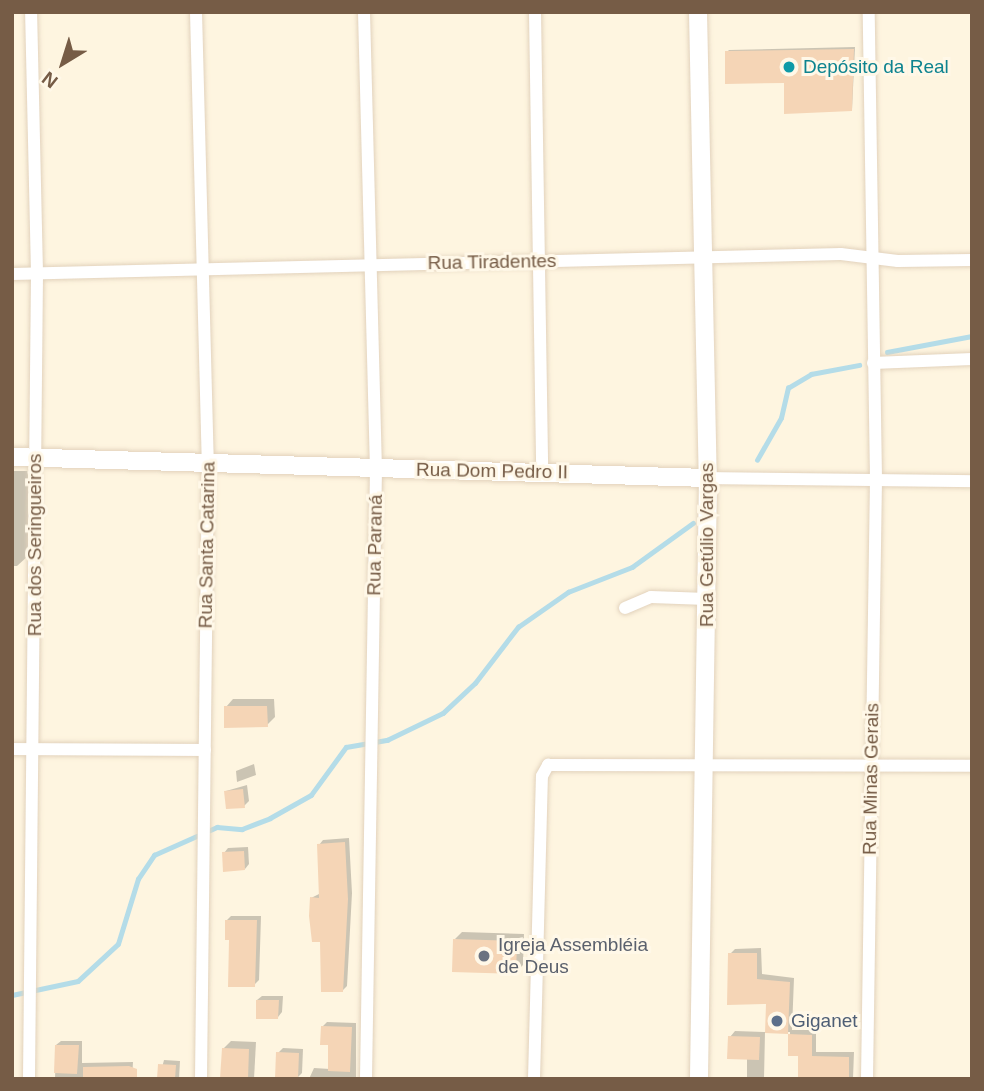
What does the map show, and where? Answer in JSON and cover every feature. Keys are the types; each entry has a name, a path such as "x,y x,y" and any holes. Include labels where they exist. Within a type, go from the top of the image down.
{"street":[{"name":"Rua dos Seringueiros","path":"29,1079 35,749 37,273 31,12"},
{"name":"Rua Santa Catarina","path":"196,12 205,270 208,463 201,1079"},
{"name":"Rua Paraná","path":"364,12 376,469 366,1079"},
{"path":"535,12 541,261 542,471"},
{"name":"Rua Getúlio Vargas","path":"698,12 701,258 708,478 699,1079"},
{"name":"Rua Minas Gerais","path":"867,1079 876,478 870,257 869,12"},
{"name":"Rua Tiradentes","path":"12,274 701,258 870,257 972,260"},
{"path":"873,363 972,359"},
{"name":"Rua Dom Pedro II","path":"12,457 708,478 972,481"},
{"path":"625,608 651,597 707,599"},
{"path":"12,749 205,750"},
{"path":"534,1079 545,768 555,763 705,762 972,766"}],"building":[{"name":"Depósito da Real","path":"854,49 852,111 784,114 784,83 725,84 725,51"},
{"path":"224,706 267,706 268,727 224,728"},
{"path":"243,789 245,808 226,809 224,791"},
{"path":"345,842 348,899 343,992 321,992 320,942 312,942 309,916 310,897 319,898 317,844"},
{"path":"244,851 245,870 223,872 222,852"},
{"path":"225,920 257,920 255,987 228,987 229,940 225,940"},
{"name":"Igreja Assembléia de Deus","path":"453,939 517,941 516,974 452,972"},
{"path":"728,953 757,953 757,979 790,982 788,1034 765,1033 766,1004 727,1005"},
{"path":"256,1000 279,1000 278,1019 256,1019"},
{"path":"321,1026 352,1027 350,1072 328,1071 328,1045 320,1045"},
{"path":"788,1034 812,1035 812,1056 849,1057 849,1079 798,1079 798,1056 788,1056"},
{"path":"728,1036 760,1037 759,1060 727,1059"},
{"path":"55,1045 79,1045 77,1074 54,1073"},
{"path":"222,1048 249,1049 248,1079 220,1079"},
{"path":"276,1052 299,1053 298,1079 275,1079"},
{"path":"158,1064 176,1065 175,1079 157,1079"},
{"path":"129,1066 137,1069 137,1079 83,1079 83,1067"}],"waterway":[{"path":"887,352 972,336"},
{"path":"757,460 781,418 788,388 811,374 859,365"},
{"path":"12,995 78,981 118,944 138,879 154,855 217,827 242,829 270,818 311,795 346,747 387,740 443,713 475,683 518,627 568,592 632,567 693,523"}],"place":[{"name":"Depósito da Real","path":"789,67"},
{"name":"Igreja Assembléia de Deus","path":"484,956"},
{"name":"Giganet","path":"777,1021"}]}
